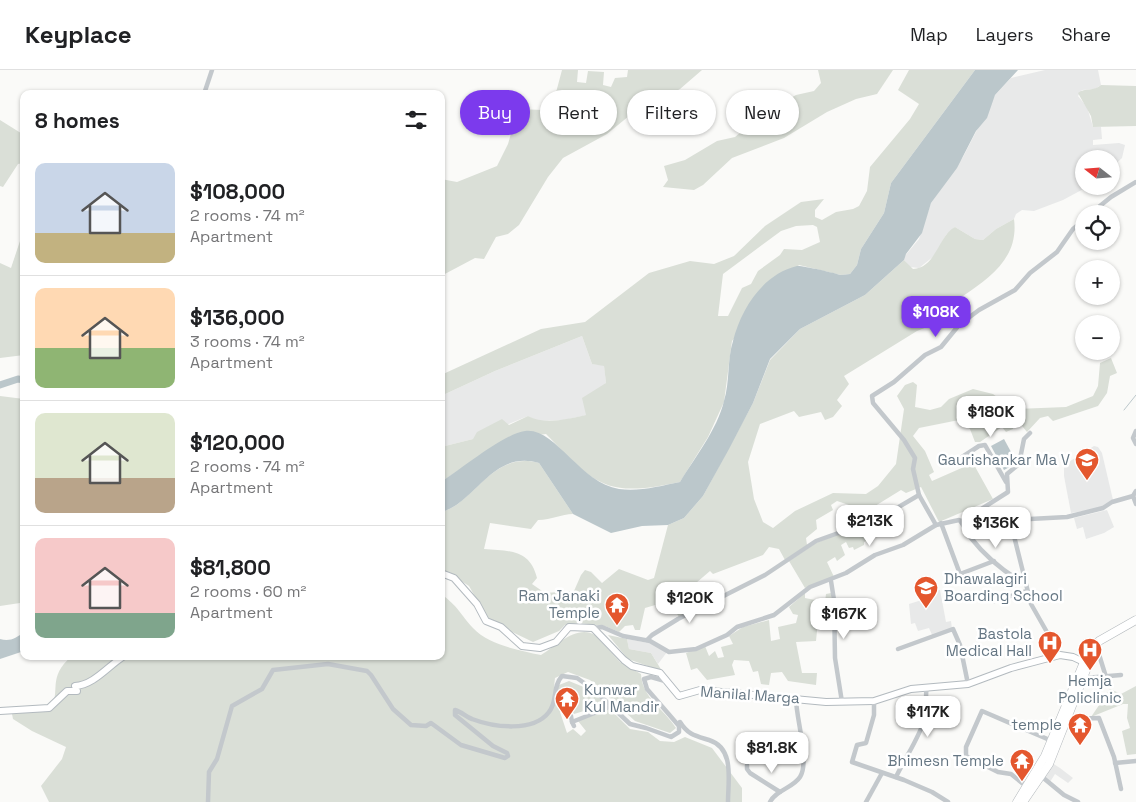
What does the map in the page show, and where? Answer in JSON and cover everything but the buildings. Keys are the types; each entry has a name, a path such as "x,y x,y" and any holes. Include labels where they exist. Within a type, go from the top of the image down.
{"highway":[{"path":"1023,802 1041,776 1052,741 1096,643 1136,620"},
{"path":"1086,663 1097,648 1136,624"},
{"path":"1017,802 1026,787 1044,766 1068,719 1080,675"}],"street":[{"path":"205,90 212,70"},
{"path":"1103,205 1136,182"},
{"path":"936,525 919,495 913,469 915,458 904,440 872,403 872,396 894,382 925,355 941,346 959,325 979,310 1015,290 1030,273 1057,252 1075,228"},
{"path":"1136,432 1133,438 1136,444"},
{"path":"961,522 1008,492 1008,474 1019,464 1024,439 1030,433"},
{"path":"956,461 979,446 985,445 1007,483"},
{"path":"445,575 454,578 477,604 486,620 500,627 522,646 540,648 556,642 569,627 602,627 622,636 647,640 669,652 696,649 727,635 737,627 774,615 810,586 831,581 875,555 903,545 941,523 955,520 972,526 1004,516 1010,520 1067,517 1103,508 1112,502 1135,494 1136,504"},
{"path":"647,640 652,634 765,575 816,541 880,518 919,495"},
{"path":"1010,520 1027,591 1038,617 1060,655"},
{"path":"961,522 971,538 994,561 1009,575 1025,584"},
{"path":"941,523 960,574 994,561"},
{"path":"831,581 834,600 835,658 842,702"},
{"path":"994,601 1027,591"},
{"name":"Manilal Marga","path":"593,628 624,660 638,668 660,673 678,696 700,690 842,702 874,701 902,691 968,684 1011,668 1060,655 1086,663"},
{"path":"898,649 954,630 960,645 968,684"},
{"path":"1097,648 1106,677"},
{"path":"0,711 50,708 67,690 76,691 75,686 84,685 93,680 119,660"},
{"path":"208,802 209,772 216,759 232,706 235,702 257,692 270,672 276,669 292,669 322,664 363,669 371,675 393,709 411,725 426,726 431,723 461,744 502,757 508,755 493,746 455,715 455,710 473,720 501,727 523,726 549,713 554,701 556,682 566,675 577,678 612,706 630,724 671,737 679,732 679,726 647,689 644,678 651,677 668,682"},
{"path":"1080,675 1085,678 1120,675"},
{"path":"896,777 910,747 918,737 926,715 927,688"},
{"path":"770,802 799,778 803,766 796,699"},
{"path":"874,701 866,743 857,745 851,760 854,764 896,777 932,792 948,802"},
{"path":"567,712 571,716 573,724 612,706"},
{"path":"1026,787 1011,774 998,772 966,756 966,747 982,710 1052,741"},
{"path":"669,714 679,721 689,734 716,743 728,760 730,777 728,802"},
{"path":"1068,719 1099,718 1115,763 1121,789"},
{"path":"1115,763 1136,761"},
{"path":"747,765 750,773 780,792"},
{"path":"866,802 882,773"},
{"path":"1041,776 1064,794 1078,802"}],"shaded area":[{"path":"562,70 578,70 577,82 586,83 588,71 604,72 603,85 611,87 615,78 627,77 628,70 702,70 678,90 627,90 627,118 617,126 617,90 557,90"},
{"path":"818,70 893,70 877,94 856,99 827,112 799,129 799,94 814,91 821,83"},
{"path":"909,70 975,70 891,183 884,213 861,249 857,265 850,274 841,275 799,265 732,341 724,402 708,437 680,482 635,489 618,488 604,483 578,466 546,434 506,439 445,479 445,446 473,439 477,432 502,419 509,425 528,416 549,421 586,415 582,398 606,383 604,366 592,364 582,336 495,371 445,394 445,373 541,329 585,322 649,273 690,261 714,264 734,256 765,226 801,202 824,199 815,210 815,217 822,220 836,212 859,206 867,191 870,167 910,119 919,104 898,90","holes":["813,225 817,227 820,242 802,250 784,249 780,255 758,271 751,284 742,288 728,316 718,316 723,274 781,231 796,226"]},
{"path":"975,70 1018,70 995,95 987,118 976,131 957,168 931,203 922,233 906,254 904,260 865,295 800,329 770,359 753,403 729,449 703,496 684,518 668,525 642,526 611,533 573,514 539,463 526,461 514,462 494,472 459,503 445,511 445,479 506,438 525,431 536,432 547,438 592,477 605,485 619,489 634,490 680,482 711,433 721,412 726,394 733,341 742,317 755,294 774,277 785,270 797,266 841,275 850,274 857,265 861,249 884,213 891,183"},
{"path":"1045,70 1098,70 1101,85 1095,89 1082,90 1078,96 1087,107 1093,127 1101,127 1102,139 1093,140 1093,145 1119,143 1125,145 1122,158 1120,160 1120,150 1075,150 1075,194 1034,211 1022,210 1016,214 1014,219 996,229 983,240 975,239 955,227 946,235 934,256 919,268 910,267 904,260 904,257 919,239 931,203 963,157 995,95 1011,78"},
{"path":"1101,85 1136,86 1136,126 1093,127 1091,116 1078,93"},
{"path":"530,109 540,110 540,135 605,135 563,158 548,177 519,225 508,234 496,237 484,259 475,258 445,274 445,180 457,182 497,166 511,135 530,135"},
{"path":"0,120 20,132 20,164 3,187 0,186"},
{"path":"737,135 789,135 732,158 703,185 694,190 663,187 668,180 664,166 685,160 717,141"},
{"path":"1014,219 1012,244 1001,265 993,273 945,307 937,323 917,331 844,376 849,384 837,400 842,406 833,417 825,420 821,412 799,417 794,411 760,424 748,462 754,499 763,522 773,528 795,511 833,493 866,494 878,486 896,464 904,409 897,396 905,385 913,382 917,385 915,407 930,410 941,407 949,399 973,389 993,394 1013,409 1066,407 1093,396 1098,386 1100,363 1112,360 1117,373 1110,376 1107,393 1098,406 1053,421 1048,416 1040,418 1027,432 1018,421 1013,424 1013,429 1006,432 1002,427 980,442 975,442 970,429 959,420 919,428 913,436 925,451 934,472 929,475 932,481 973,463 993,499 939,522 921,487 906,493 901,490 867,511 837,501 831,505 833,510 816,520 817,529 806,538 807,545 785,560 779,549 769,547 763,555 713,574 710,571 696,583 711,601 679,617 669,601 645,608 640,630 635,630 633,625 625,626 619,632 605,626 580,623 565,625 559,631 533,642 489,621 469,586 445,571 445,511 459,503 494,472 514,462 526,461 539,463 573,514 538,520 531,529 490,523 484,549 510,551 524,557 534,569 537,578 532,584 545,593 574,591 585,570 591,572 602,583 619,569 648,580 654,578 668,525 684,518 703,496 753,403 770,360 800,329 865,295 904,260 913,269 921,267 932,258 944,237 955,227 975,239 983,240 996,229"},
{"path":"20,241 20,356 0,358 0,263 11,268"},
{"path":"582,336 592,364 604,365 606,383 587,415 564,420 537,421 528,416 473,439 445,446 445,394 495,371"},
{"path":"0,396 20,398 20,603 0,606"},
{"path":"1004,439 1017,463 1004,470 991,446"},
{"name":"Gaurishankar Ma V","path":"1094,446 1098,447 1102,453 1113,500 1101,508 1071,513 1064,476 1064,465"},
{"path":"1107,510 1114,527 1104,533 1086,539 1083,527 1077,529 1074,518"},
{"path":"890,514 896,527 864,542 864,545 854,550 853,547 849,548 846,542 841,545 845,555 837,561 835,557 827,562 834,577 805,588 789,561 816,543"},
{"name":"Dhawalagiri Boarding School","path":"940,590 946,622 951,621 952,629 933,637 929,628 918,631 915,623 911,624 909,604 925,599 924,592"},
{"path":"805,593 805,598 825,602 826,594 831,593 833,608 823,607 821,620 818,621 816,641 796,642 802,673 817,673 816,685 788,681 782,672 771,673 769,685 761,684 758,671 753,672 749,661 734,660 732,665 735,675 707,680 697,668 691,670 686,653 705,646 709,656 715,651 718,658 724,657 721,647 733,644 729,636 743,627 769,620 771,641 780,639 778,627 796,623 798,615 793,614 789,607"},
{"path":"445,597 480,634 495,643 514,649 541,655 574,634 588,632 595,635 620,662 641,674 645,690 676,728 670,733 635,721 590,680 568,672 555,678 554,687 569,681 586,688 607,704 574,714 565,699 560,701 560,712 567,733 573,729 581,736 586,731 578,721 610,709 630,729 648,732 660,741 674,742 685,737 712,748 742,788 742,802 49,802 41,786 62,759 66,747 32,731 13,719 12,714 50,709 55,696 59,671 68,660 445,660"},
{"path":"20,635 20,652 0,659 0,639 13,639"},
{"path":"608,635 627,639 629,649 651,653 662,671 628,659"},
{"path":"627,639 654,644 667,652 658,664 651,653 629,649"},
{"path":"1136,686 1136,754 1127,755 1122,731 1130,728 1127,718 1128,704 1123,704 1091,717 1110,689 1121,694"},
{"path":"1052,763 1073,778 1068,783 1055,774 1050,782 1043,776"}],"waterway":[{"path":"0,385 20,379"},
{"path":"1124,410 1136,395"}],"place":[{"name":"Gaurishankar Ma V","path":"1087,481"},
{"name":"Dhawalagiri Boarding School","path":"926,609"},
{"name":"Ram Janaki Temple","path":"617,626"},
{"name":"Bastola Medical Hall","path":"1050,664"},
{"name":"Hemja Policlinic","path":"1090,671"},
{"name":"Kunwar Kul Mandir","path":"567,720"},
{"name":"temple","path":"1080,746"},
{"name":"Bhimesn Temple","path":"1022,782"}]}
